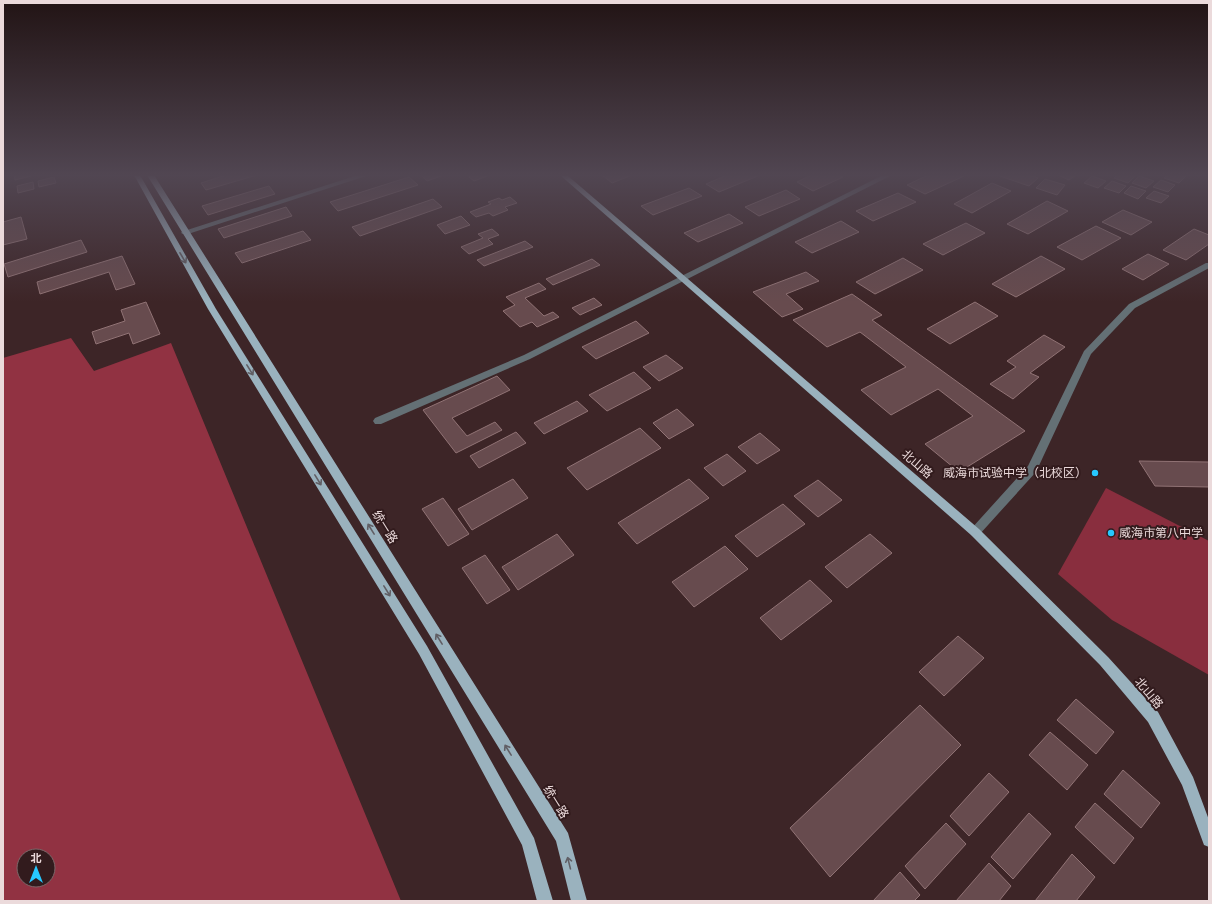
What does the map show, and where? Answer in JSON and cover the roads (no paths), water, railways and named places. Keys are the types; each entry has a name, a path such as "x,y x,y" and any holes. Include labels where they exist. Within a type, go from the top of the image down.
{"main road":[{"path":"161,217 212,309 423,650 529,843 545,901"},
{"name":"统一路","path":"176,217 563,838 579,901"},
{"name":"北山路","path":"612,217 975,532 1104,661 1153,717 1188,782 1209,840"}],"street":[{"path":"185,232 232,217"},
{"path":"378,421 527,357 804,217"},
{"path":"975,532 1032,469 1087,353 1132,306 1209,265"}],"place":[{"name":"威海市试验中学（北校区）","path":"1095,473"},
{"name":"威海市第八中学","path":"1111,533"}]}
